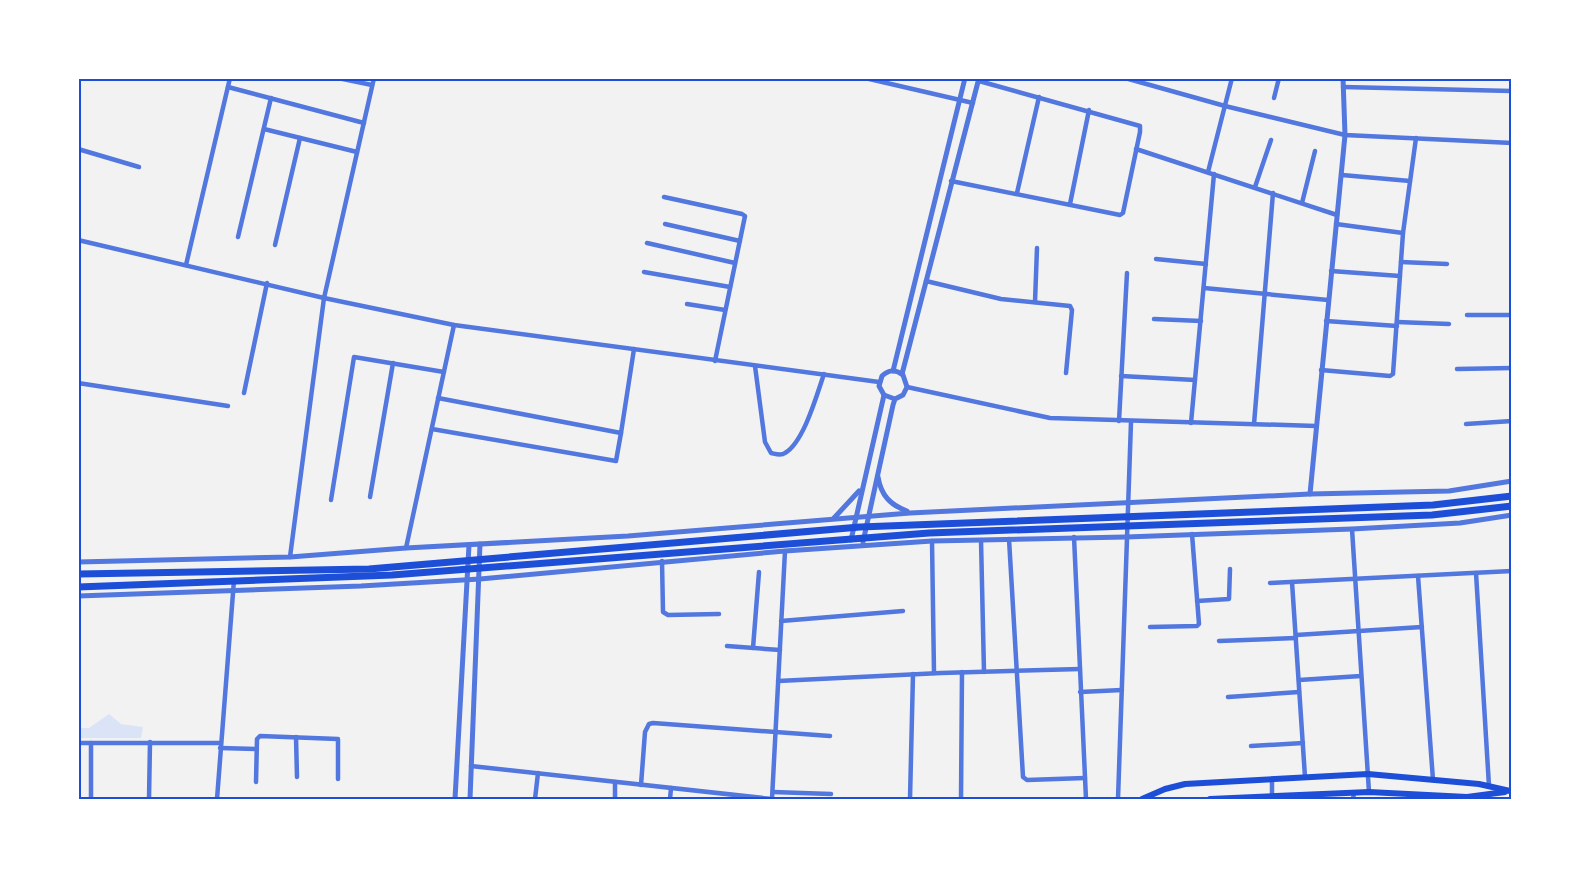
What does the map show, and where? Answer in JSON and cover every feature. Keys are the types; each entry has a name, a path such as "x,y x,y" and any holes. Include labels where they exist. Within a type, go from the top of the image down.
{"main road":[{"path":"78,574 369,569 860,527 1433,505 1512,496"},
{"path":"78,587 392,575 928,533 1432,515 1512,506"},
{"path":"1142,799 1165,789 1185,784 1368,774 1489,786 1511,791"},
{"path":"1210,799 1354,796 1369,792 1397,796 1467,798 1511,791"}],"street":[{"path":"186,265 230,78"},
{"path":"338,78 372,86"},
{"path":"290,557 324,298 374,78"},
{"path":"865,78 972,103"},
{"path":"893,371 965,78"},
{"path":"1125,78 1225,106 1345,135 1512,142"},
{"path":"1208,172 1232,78"},
{"path":"1274,98 1279,78"},
{"path":"1310,494 1342,175 1345,135 1343,78"},
{"path":"902,374 951,181 979,79 1140,126 1120,215 951,181"},
{"path":"228,87 364,123"},
{"path":"1343,87 1512,91"},
{"path":"1017,193 1039,97"},
{"path":"238,237 271,98"},
{"path":"1070,204 1089,110"},
{"path":"264,129 357,152"},
{"path":"275,245 300,138"},
{"path":"1321,370 1390,376 1394,372 1403,233 1416,138"},
{"path":"1255,187 1271,140"},
{"path":"78,149 139,167"},
{"path":"1136,149 1337,215"},
{"path":"1302,203 1315,151"},
{"path":"1191,423 1214,174"},
{"path":"1342,175 1410,181"},
{"path":"1254,424 1273,193"},
{"path":"664,197 744,215 716,361"},
{"path":"665,224 740,241"},
{"path":"1336,224 1403,233"},
{"path":"78,240 324,298 454,325 879,381"},
{"path":"647,243 735,262"},
{"path":"1035,302 1037,248"},
{"path":"1156,259 1206,264"},
{"path":"1401,262 1447,264"},
{"path":"1331,271 1400,276"},
{"path":"644,272 730,287"},
{"path":"1119,421 1127,273"},
{"path":"926,281 1001,299 1068,305 1071,308 1066,374"},
{"path":"244,393 267,283"},
{"path":"1204,288 1328,300"},
{"path":"687,304 725,310"},
{"path":"1467,315 1512,315"},
{"path":"1154,319 1201,321"},
{"path":"1326,321 1449,324"},
{"path":"406,548 454,325"},
{"path":"432,429 616,460 634,350"},
{"path":"331,500 354,357 444,372"},
{"path":"370,497 393,363"},
{"path":"755,366 766,447 771,453 779,455 786,453 804,428 824,374"},
{"path":"1456,369 1512,368"},
{"path":"893,371 902,374 906,379 907,387 903,395 895,399 884,395 880,390 879,381 884,374 893,371"},
{"path":"1121,376 1195,380"},
{"path":"78,383 228,406"},
{"path":"907,387 1050,418 1316,426"},
{"path":"849,545 884,395"},
{"path":"438,398 621,433"},
{"path":"862,545 895,399"},
{"path":"1466,424 1512,421"},
{"path":"1118,799 1131,422"},
{"path":"877,472 879,485 888,500 910,513"},
{"path":"78,562 290,557 406,548 632,536 910,513 1310,494 1449,491 1512,481"},
{"path":"834,518 862,488"},
{"path":"78,596 361,586 480,579 849,545 1352,529 1460,523 1512,515"},
{"path":"1352,529 1369,792"},
{"path":"1149,627 1197,626 1199,623 1192,534"},
{"path":"1074,537 1086,799"},
{"path":"1009,539 1023,777 1027,780 1084,778"},
{"path":"981,540 984,672"},
{"path":"932,541 934,673"},
{"path":"470,799 480,544"},
{"path":"455,799 469,545"},
{"path":"471,766 641,784 721,796 772,799 785,551"},
{"path":"218,799 220,745 234,589 233,558"},
{"path":"662,561 663,612 668,615 719,614"},
{"path":"1197,601 1230,598 1230,569"},
{"path":"1270,583 1512,571"},
{"path":"753,648 759,572"},
{"path":"1476,573 1489,786"},
{"path":"1418,576 1433,780"},
{"path":"1292,582 1305,777"},
{"path":"781,621 903,611"},
{"path":"1219,641 1422,627"},
{"path":"727,646 780,650"},
{"path":"778,681 1080,669"},
{"path":"961,799 962,672"},
{"path":"910,799 913,674"},
{"path":"1299,680 1362,676"},
{"path":"1080,692 1122,690"},
{"path":"1228,697 1299,692"},
{"path":"641,784 645,732 649,724 830,736"},
{"path":"256,782 257,737 260,736 338,739 338,778"},
{"path":"296,737 297,777"},
{"path":"149,799 150,742"},
{"path":"78,743 150,742 257,749"},
{"path":"91,743 91,799"},
{"path":"1251,747 1303,743"},
{"path":"535,799 537,773"},
{"path":"1272,779 1272,797"},
{"path":"615,782 615,799"},
{"path":"670,799 671,788"},
{"path":"1510,799 1511,791"},
{"path":"773,792 831,794"}],"shaded area":[{"path":"109,714 121,724 143,727 141,738 78,738 78,728 89,728"}]}
